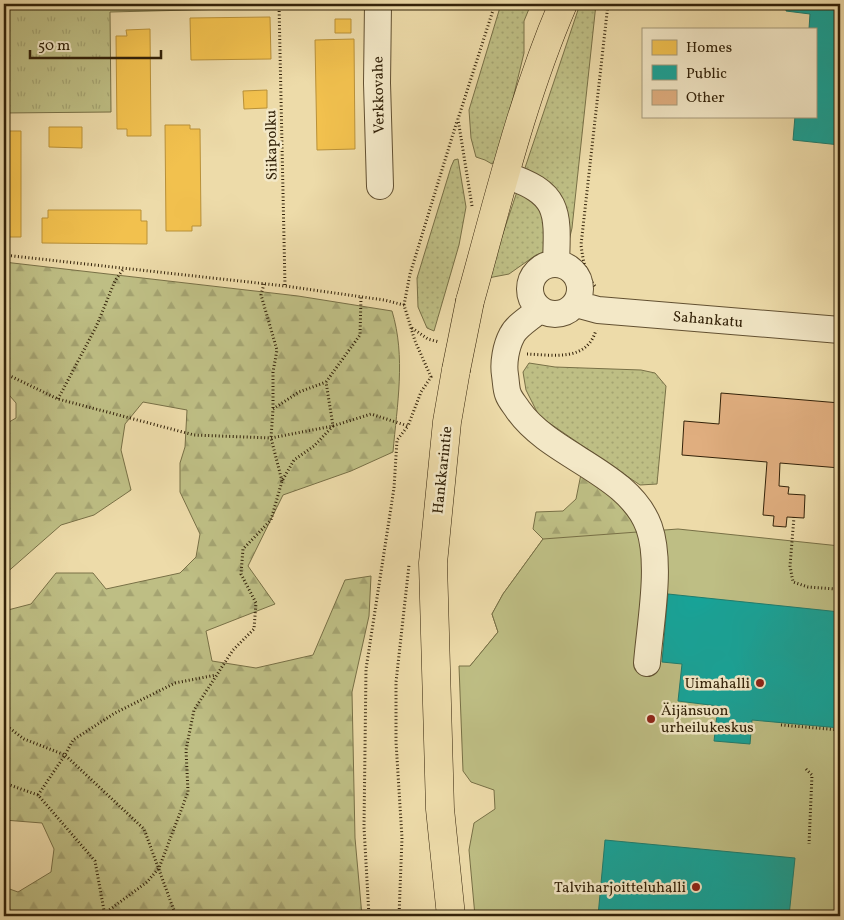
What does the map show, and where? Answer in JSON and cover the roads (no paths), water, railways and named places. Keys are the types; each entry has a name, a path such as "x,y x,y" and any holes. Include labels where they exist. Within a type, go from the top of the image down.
{"main road":[{"name":"Hankkarintie","path":"549,37 554,4"},
{"name":"Hankkarintie","path":"450,916 440,809 433,563 445,440 440,372 470,301 505,175 549,37 563,4"}],"street":[{"name":"Verkkovahe","path":"378,4 377,83 380,186"},
{"path":"505,175 530,183 549,198 558,221 556,263"},
{"path":"556,263 571,269 576,274 581,290 576,304 570,310 555,315 540,309 531,296 531,281 541,268 556,263"},
{"name":"Sahankatu","path":"576,304 598,310 840,330"},
{"path":"540,309 512,334 506,352 505,371 508,395 525,419 551,441 614,484 630,498 639,508 649,527 656,556 647,663"}],"place":[{"name":"Uimahalli","path":"760,683"},
{"name":"Äijänsuon urheilukeskus","path":"651,719"},
{"name":"Talviharjoitteluhalli","path":"696,887"}]}
